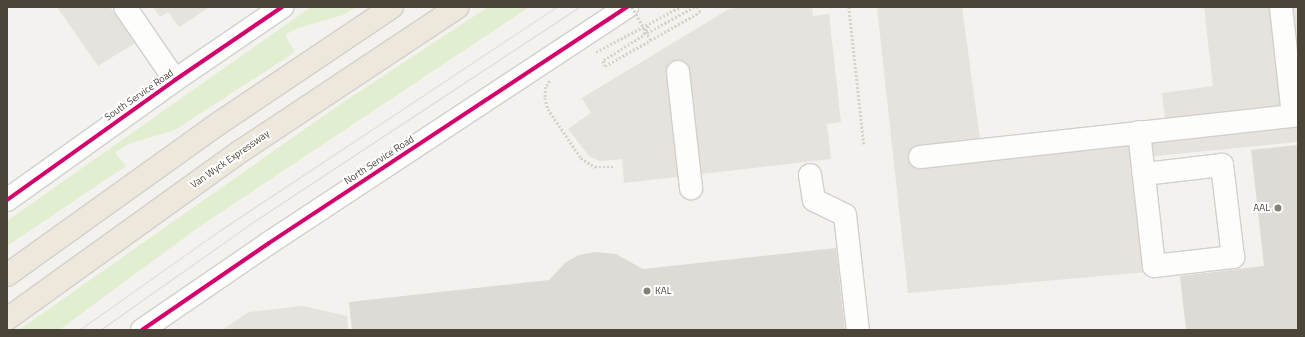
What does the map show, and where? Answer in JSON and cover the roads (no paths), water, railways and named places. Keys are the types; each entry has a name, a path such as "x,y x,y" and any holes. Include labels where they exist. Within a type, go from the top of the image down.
{"highway":[{"path":"7,275 212,128 392,7"},
{"name":"Van Wyck Expressway","path":"7,320 235,155 458,7"}],"street":[{"path":"125,7 175,80"},
{"name":"South Service Road","path":"7,200 175,80 282,7"},
{"name":"North Service Road","path":"142,330 269,243 627,7"},
{"path":"920,157 1296,115 1281,7"},
{"path":"678,72 691,188"},
{"path":"1139,132 1154,266 1233,257 1222,165 1144,174"},
{"path":"810,175 814,200 845,215 858,330"}],"tram line":[{"path":"79,330 219,231 556,7"},
{"path":"100,330 253,222 579,7"}],"place":[{"name":"AAL","path":"1278,208"},
{"name":"KAL","path":"647,291"}]}
